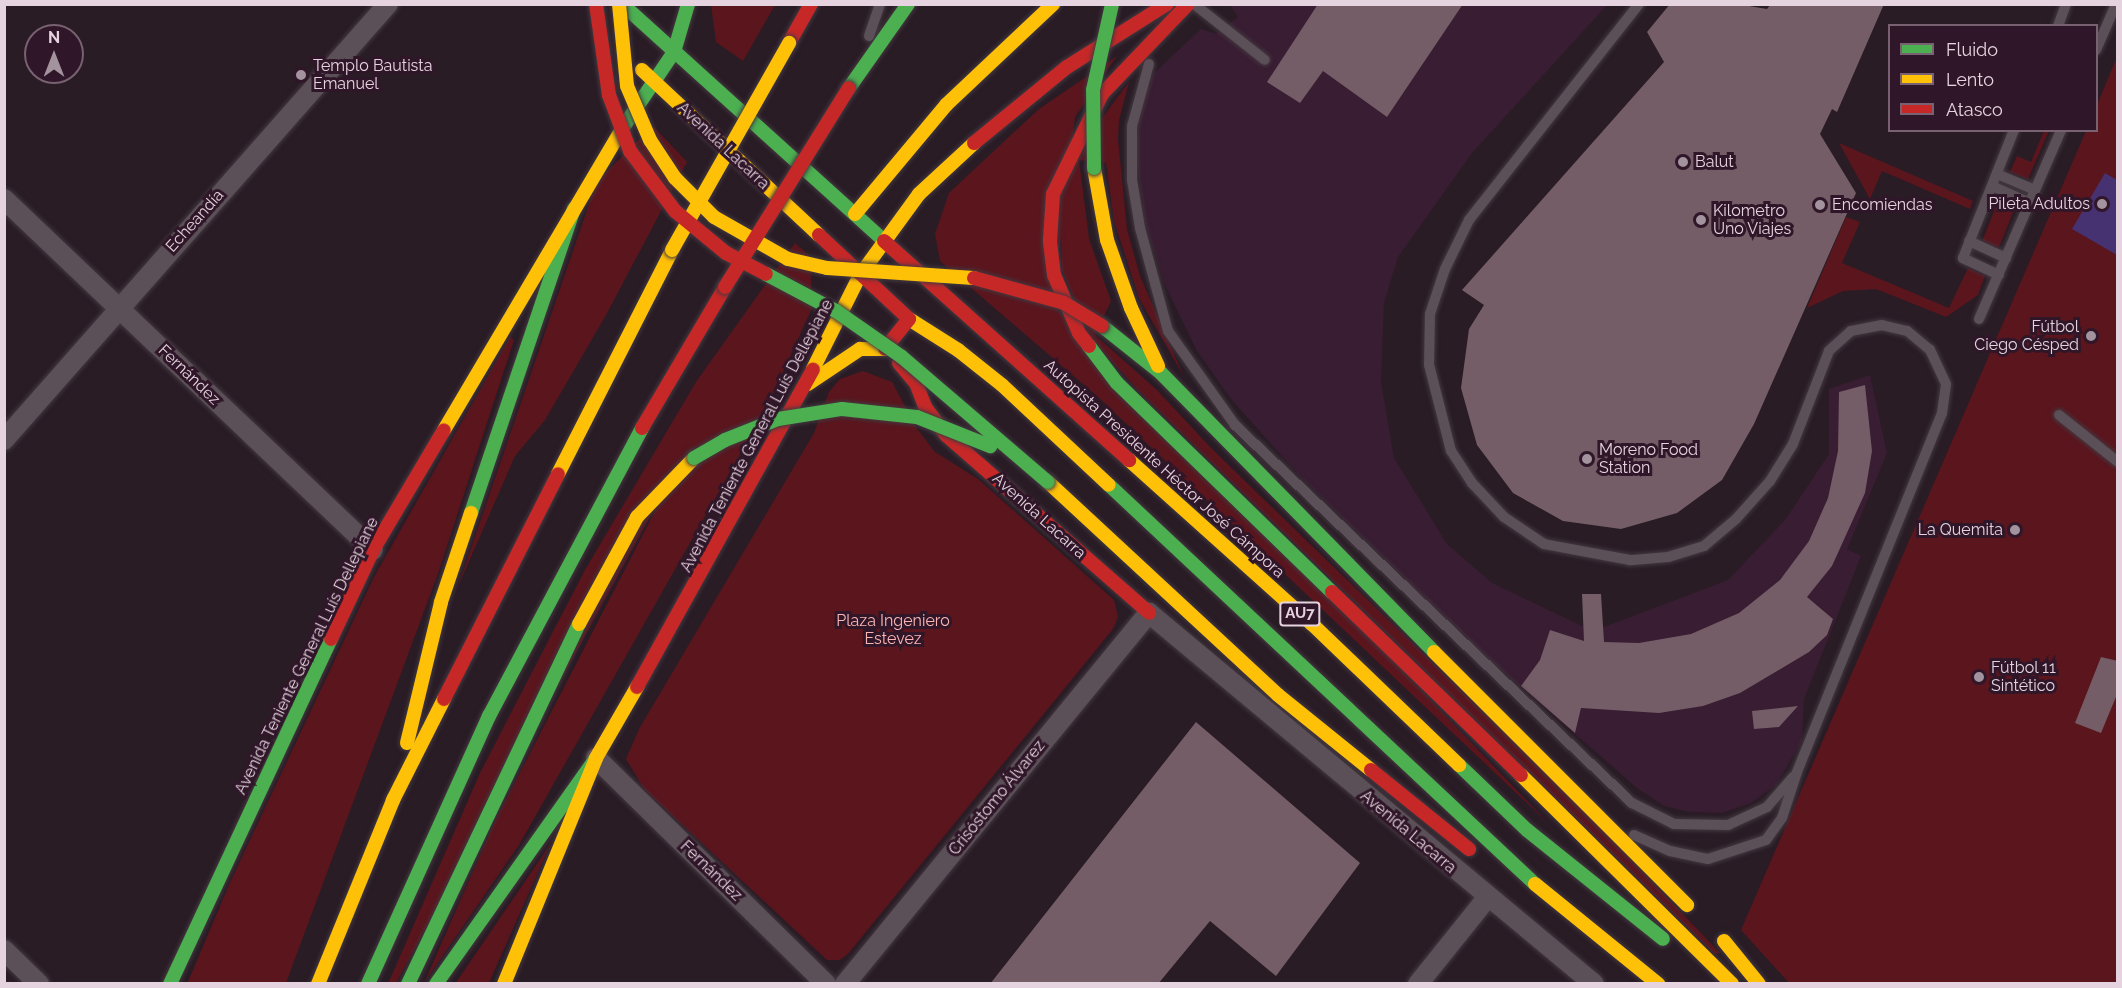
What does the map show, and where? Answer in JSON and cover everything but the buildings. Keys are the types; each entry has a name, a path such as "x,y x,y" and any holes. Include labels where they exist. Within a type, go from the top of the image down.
{"main road":[{"path":"596,4 600,52 609,95 630,151 675,211 726,253 836,311 902,357 1048,482 1278,695 1480,858"},
{"path":"621,4 884,241"},
{"path":"621,4 627,86 650,140 675,178 714,217 788,259 827,268 977,278 1031,292 1074,309 1161,373 1216,434 1697,914"},
{"path":"318,984 393,800 672,250 811,4"},
{"path":"368,984 489,716 622,462 725,287 851,83 908,4"},
{"path":"855,214 947,104 1053,4"},
{"path":"1112,4 1093,90 1094,168 1107,240 1131,308 1161,373"},
{"name":"Avenida Teniente General Luís Dellepiane","path":"504,984 596,758 805,386 860,275 920,194 1003,117 1067,67 1167,4"},
{"path":"1188,4 1164,33 1102,94 1074,141 1053,194 1050,240 1054,275 1078,333 1117,383 1694,943 1732,984"},
{"name":"Avenida Teniente General Luís Dellepiane","path":"170,984 373,550 574,209 674,52 687,7"},
{"name":"Avenida Lacarra","path":"582,10 654,81 909,319"},
{"path":"393,800 441,602 574,209"},
{"name":"Autopista Presidente Héctor José Cámpora","path":"884,241 1312,624 1527,830 1718,984"},
{"path":"805,386 850,353 860,349 885,349 909,319"},
{"name":"AU7","path":"909,319 958,350 1002,385 1552,900 1658,984"},
{"name":"Avenida Lacarra","path":"885,349 916,383 925,406 946,435 1149,613"},
{"path":"408,984 553,675 615,555 637,517 694,458 725,440 778,419 842,409 890,411 944,425 981,441 1048,482"},
{"path":"436,984 596,758"},
{"path":"1498,870 1552,900"},
{"path":"1714,931 1759,984"}],"street":[{"name":"Echeandía","path":"4,440 388,4"},
{"name":"Fernández","path":"4,199 373,550"},
{"name":"Avenida Lacarra","path":"1149,613 1487,898 1594,984"},
{"name":"Crisóstomo Álvarez","path":"845,984 1149,613"},
{"name":"Fernández","path":"596,758 826,984"},
{"path":"1418,984 1487,898"},
{"path":"4,950 39,984"}],"lane":[{"path":"851,83 880,4"},
{"path":"1194,4 1265,60"},
{"path":"1604,822 1670,851 1708,859 1741,851 1766,840 1782,818 1797,772 1942,413 1946,384 1930,350 1907,331 1890,327 1851,331 1829,351 1793,444 1770,481 1736,519 1704,546 1668,557 1630,560 1544,544 1503,517 1472,483 1451,451 1438,410 1430,365 1430,314 1449,259 1469,220 1639,4"},
{"path":"2059,24 2066,4"},
{"path":"2098,48 2116,4"},
{"path":"1164,33 1143,76 1132,126 1132,180 1140,228 1168,331 1235,425 1632,802 1674,824 1728,825 1767,807 1797,772"},
{"path":"1999,275 1963,258 2013,132"},
{"path":"1979,319 2060,132"},
{"path":"1997,174 2036,190"},
{"path":"1992,186 2030,203"},
{"path":"1969,241 2006,258"},
{"path":"2059,415 2118,462"}],"shaded area":[{"path":"1230,5 1607,5 1472,153 1398,257 1384,303 1381,382 1394,458 1447,544 1492,583 1582,626 1604,627 1728,580 1785,520 1829,454 1829,389 1870,375 1887,453 1847,549 1861,556 1804,699 1802,741 1776,785 1751,803 1722,813 1689,812 1664,806 1637,788 1474,646 1298,474 1230,398 1197,351 1164,283 1145,221 1136,156 1139,111 1153,74 1201,29 1216,34 1238,17"},
{"name":"Pileta Adultos","path":"2105,173 2117,180 2117,255 2072,229"}],"green space":[{"path":"711,5 775,5 743,61 716,42"},
{"path":"1117,56 1075,117 1053,305 1549,824 1098,397 940,261 935,234 949,193 1039,109"},
{"name":"La Quemita","path":"2117,57 2117,983 1789,983 1741,930 2086,132 2098,132 2098,103"},
{"path":"1129,82 1119,120 1118,139 1127,229 1140,276 1184,377 1139,298 1114,221 1106,163 1079,160 1089,239 1111,301 1095,335 1157,390 1210,447 1578,804 1720,953 1715,954 1139,391 1090,337 1062,269 1060,203 1076,153"},
{"path":"653,126 687,162 606,315 545,420 515,456 457,589 597,181"},
{"path":"2044,132 2049,132 2028,179 2010,172 2017,156 2031,162"},
{"path":"1839,143 1973,201 1970,209 1882,171 1870,199"},
{"path":"1999,199 2016,206 1999,247 1982,241"},
{"path":"1846,217 1860,222 1842,263 1949,308 1968,268 1985,276 1978,295 1946,317 1876,289 1843,291 1807,308"},
{"path":"795,243 810,256 812,308 768,405 519,845 424,983 496,819 686,451 396,983 388,984 480,773 585,570 696,382"},
{"path":"510,337 514,340 439,571 286,983 187,984 231,880 374,577"},
{"name":"Plaza Ingeniero Estevez","path":"863,371 892,382 918,430 935,452 978,479 1114,600 1118,617 1113,629 848,954 840,960 827,960 644,789 626,759 639,729 814,433 829,392 840,379"},
{"path":"551,843 489,983 455,984"}],"traffic: fast":[{"path":"622,4 884,241"},
{"path":"622,129 674,52 688,4"},
{"path":"849,88 908,4"},
{"path":"1094,168 1093,90 1112,4"},
{"path":"471,513 574,209"},
{"path":"766,274 836,311 902,357 1048,482"},
{"path":"1102,326 1161,373 1434,652"},
{"path":"1089,346 1117,383 1332,592"},
{"path":"694,458 725,440 778,419 842,409 917,417 990,446"},
{"path":"368,984 489,716 642,428"},
{"path":"1109,485 1535,884"},
{"path":"408,984 579,624"},
{"path":"170,984 331,639"},
{"path":"436,984 596,758"},
{"path":"1459,765 1527,830 1663,939"}],"traffic: slow":[{"path":"619,4 627,86 650,140 675,178 714,217 788,259 827,268 974,278"},
{"path":"855,214 947,104 1053,4"},
{"path":"672,250 789,43"},
{"path":"642,70 819,235"},
{"path":"444,430 622,129"},
{"path":"813,369 860,275 919,194 974,143"},
{"path":"1094,168 1107,240 1131,308 1158,366"},
{"path":"558,474 672,250"},
{"path":"909,319 958,350 1002,385 1109,485"},
{"path":"808,384 860,349 885,349"},
{"path":"579,624 637,517 694,458"},
{"path":"1129,460 1312,624 1459,765"},
{"path":"1048,482 1278,695 1371,770"},
{"path":"407,743 441,602 471,513"},
{"path":"1434,652 1687,905"},
{"path":"504,984 596,758 637,687"},
{"path":"318,984 393,800 444,699"},
{"path":"1521,775 1732,984"},
{"path":"1535,884 1658,984"},
{"path":"1724,941 1759,984"}],"traffic: jam":[{"path":"596,4 609,95 630,151 675,211 726,253 766,274"},
{"path":"789,43 811,4"},
{"path":"974,143 1067,67 1167,4"},
{"path":"1089,346 1079,333 1054,275 1050,240 1053,194 1102,94 1188,4"},
{"path":"725,287 849,88"},
{"path":"819,235 909,319 885,349"},
{"path":"884,241 1129,460"},
{"path":"974,278 1064,303 1102,326"},
{"path":"642,428 725,287"},
{"path":"899,363 916,383 925,407 946,435 1149,613"},
{"path":"637,687 813,369"},
{"path":"331,639 373,550 444,430"},
{"path":"444,699 558,474"},
{"path":"1332,592 1521,775"},
{"path":"1371,770 1469,849"}],"place":[{"name":"Templo Bautista Emanuel","path":"301,75"},
{"name":"Balut","path":"1683,162"},
{"name":"Pileta Adultos","path":"2102,204"},
{"name":"Encomiendas","path":"1820,205"},
{"name":"Kilometro Uno Viajes","path":"1701,220"},
{"name":"Fútbol Ciego Césped","path":"2091,336"},
{"name":"Moreno Food Station","path":"1587,459"},
{"name":"La Quemita","path":"2015,530"},
{"name":"Fútbol 11 Sintético","path":"1979,677"}]}
